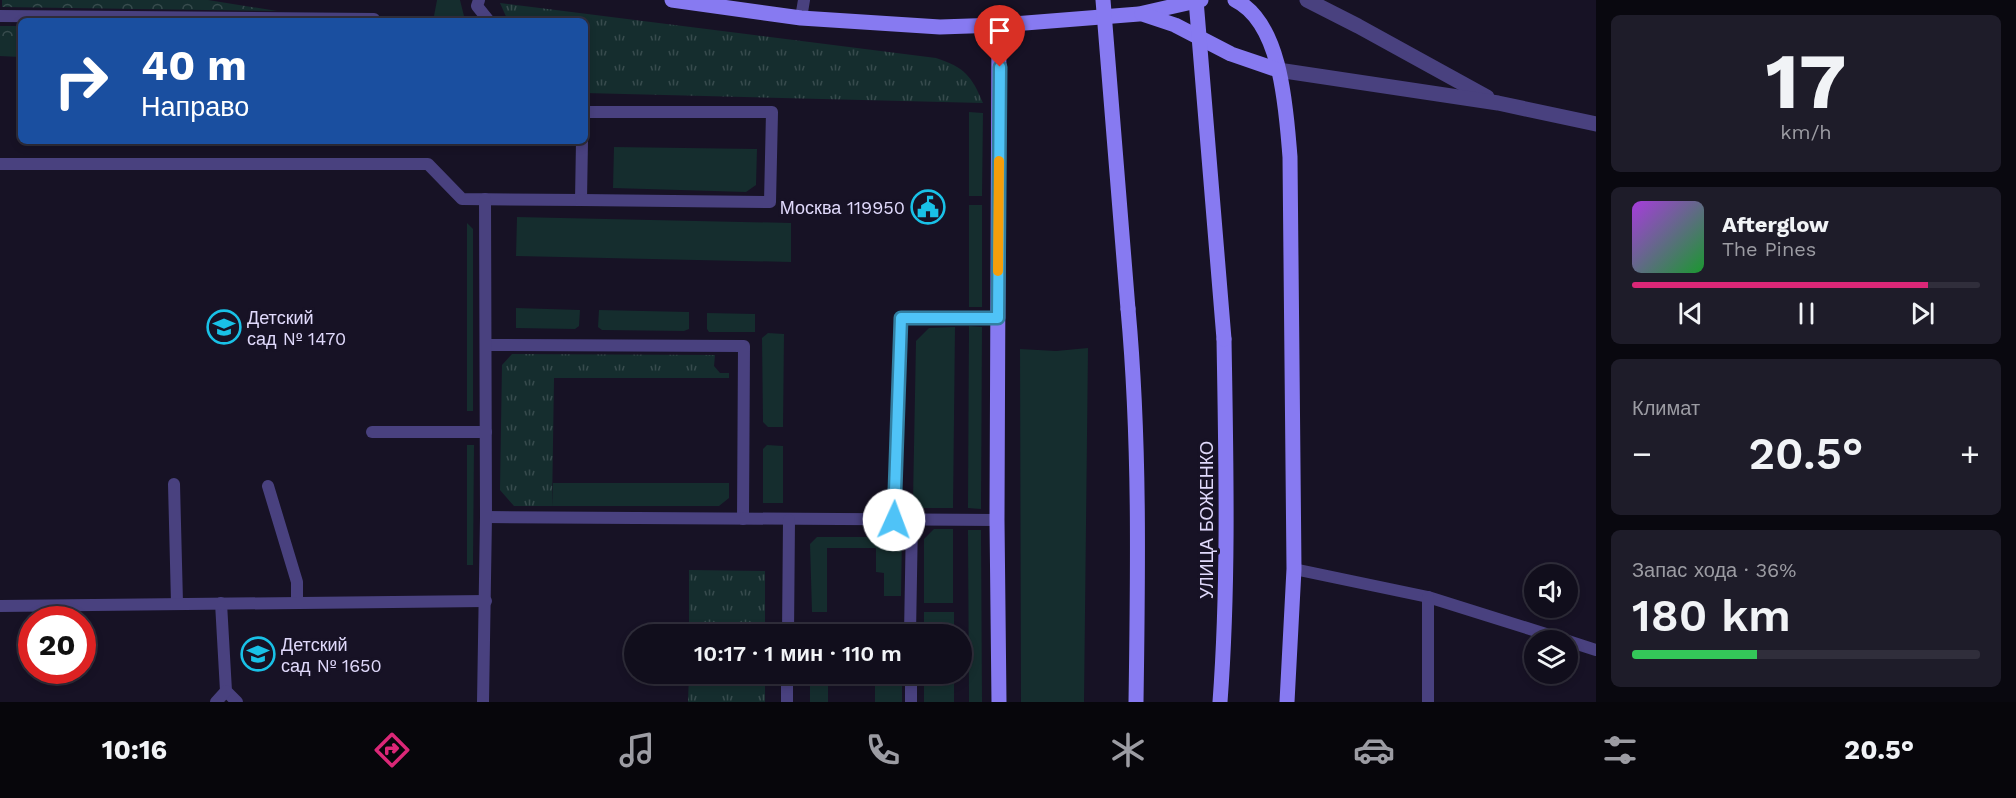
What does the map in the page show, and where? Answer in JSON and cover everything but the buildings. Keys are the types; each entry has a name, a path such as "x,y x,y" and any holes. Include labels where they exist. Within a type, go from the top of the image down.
{"street":[{"path":"672,0 801,18 940,27 999,25 1139,14 1201,0"},
{"path":"1103,0 1132,346 1138,564 1136,702"},
{"name":"УЛИЦА БОЖЕНКО","path":"1196,0 1224,339 1227,473 1221,702"},
{"path":"1235,0 1243,4 1259,19 1269,39 1285,104 1290,157 1294,569 1287,702"},
{"path":"1307,0 1498,103"},
{"path":"1139,14 1174,25 1231,54 1278,70 1498,103 1596,124"},
{"path":"999,25 997,520 999,702"}],"lane":[{"path":"479,0 477,6 487,18"},
{"path":"801,18 804,0"},
{"path":"0,16 249,18"},
{"path":"0,164 428,164 462,199 770,202 772,112 588,112"},
{"path":"581,200 582,144"},
{"path":"483,702 486,600 485,199"},
{"path":"894,520 901,318 998,318"},
{"path":"486,345 744,346 743,519"},
{"path":"372,432 486,432"},
{"path":"174,484 177,603"},
{"path":"268,486 297,582 297,602"},
{"path":"486,517 997,520"},
{"path":"910,624 912,519"},
{"path":"788,624 789,520"},
{"path":"1294,569 1428,597 1532,630"},
{"path":"1428,597 1428,702"},
{"path":"0,606 486,600"},
{"path":"221,603 226,691 237,702"},
{"path":"1578,645 1596,650"},
{"path":"787,684 787,702"},
{"path":"911,684 911,702"},
{"path":"216,702 226,691"}],"green space":[{"path":"2,0 208,0 277,11 2,7"},
{"path":"437,0 460,0 464,16 434,16"},
{"path":"500,3 936,58 954,65 966,74 983,103 588,93 588,18 507,18"},
{"path":"0,26 18,26 18,57 0,56"},
{"path":"969,112 983,113 982,196 969,196"},
{"path":"614,147 757,149 756,185 746,192 613,188"},
{"path":"969,205 982,205 982,307 969,307"},
{"path":"517,217 791,223 791,262 516,256"},
{"path":"467,223 473,229 473,411 467,411"},
{"path":"516,308 580,310 579,326 575,329 516,328"},
{"path":"599,310 689,312 689,329 684,331 602,330 598,327"},
{"path":"707,313 755,314 755,332 709,332"},
{"path":"969,326 982,327 981,509 968,508"},
{"path":"955,327 953,508 919,508 913,500 916,341 929,328"},
{"path":"768,333 784,334 783,427 768,427 763,422 762,338"},
{"path":"1088,348 1084,702 1021,702 1020,349 1056,351"},
{"path":"512,354 715,355 714,366 720,373 729,373 729,378 554,378 552,506 514,506 500,490 502,365"},
{"path":"467,445 474,445 473,565 467,565"},
{"path":"767,445 783,446 783,503 763,503 763,449"},
{"path":"553,483 729,483 729,498 719,506 552,506"},
{"path":"934,529 953,529 953,603 924,603 924,539"},
{"path":"968,530 981,530 982,702 969,702 969,684 972,684 972,624 969,624"},
{"path":"817,537 902,537 901,596 884,596 884,573 876,572 876,548 827,548 827,612 812,612 810,544"},
{"path":"689,570 765,571 765,624 689,624"},
{"path":"924,612 954,612 954,624 924,624"},
{"path":"689,684 765,684 765,702 688,702"},
{"path":"810,684 828,684 828,702 810,702"},
{"path":"875,684 902,684 902,702 875,702"},
{"path":"924,684 954,684 954,702 924,702"}],"slow traffic":[{"path":"998,271 999,161"}],"place":[{"name":"Москва 119950","path":"928,207"},
{"name":"Детский сад № 1470","path":"224,327"},
{"name":"Детский сад № 1650","path":"258,654"}],"route":[{"path":"894,520 901,318 998,318 1000,67"}]}
